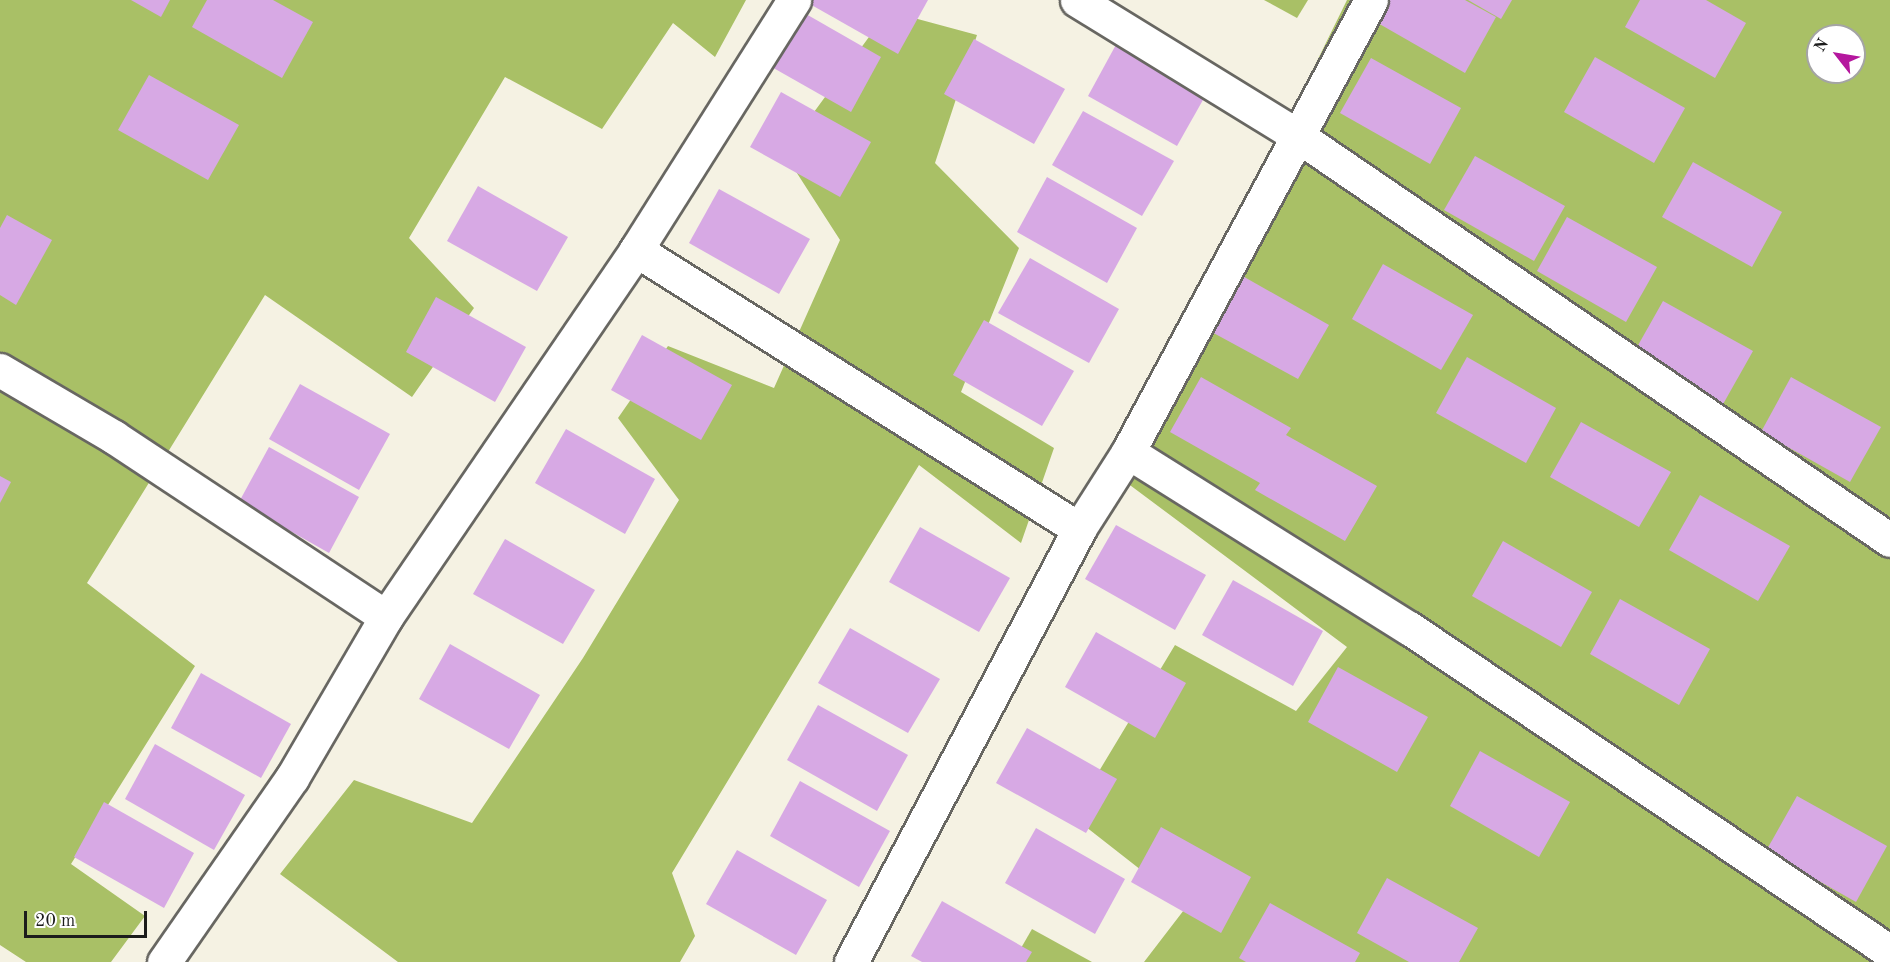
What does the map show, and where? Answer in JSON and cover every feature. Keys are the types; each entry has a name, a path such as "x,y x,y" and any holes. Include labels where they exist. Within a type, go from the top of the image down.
{"street":[{"path":"164,962 292,778 386,616 636,250 794,0"},
{"path":"1077,0 1295,134 1890,540"},
{"path":"851,962 1079,529 1128,452 1295,134 1371,0"},
{"path":"636,250 1079,529"},
{"path":"0,370 114,437 386,616"},
{"path":"1128,452 1409,628 1890,952"}],"green space":[{"path":"0,0 746,0 715,57 673,23 602,129 505,77 409,238 474,308 412,397 265,295 87,583 195,666 71,864 145,916 111,962 26,962 0,945"},
{"path":"1264,0 1308,0 1297,18"},
{"path":"1347,0 1890,0 1890,962 1144,962 1187,906 1072,816 1175,645 1296,711 1347,647 1103,465 1261,175"},
{"path":"888,11 977,35 935,163 1019,248 961,392 1054,448 1021,543 919,465 672,873 695,936 680,962 398,962 280,874 354,780 472,823 583,658 679,500 618,418 668,346 774,388 840,240 784,153"},
{"path":"1032,929 1092,962 1013,962"}],"building":[{"path":"131,0 170,0 161,17"},
{"path":"207,0 273,0 313,22 282,78 192,27"},
{"path":"810,0 928,0 898,54 808,3"},
{"path":"1388,0 1465,0 1496,17 1465,73 1376,22"},
{"path":"1468,0 1512,0 1501,19"},
{"path":"1640,0 1706,0 1746,23 1715,78 1625,27"},
{"path":"792,6 881,57 851,112 761,61"},
{"path":"974,39 1065,89 1034,144 944,94"},
{"path":"1118,41 1208,91 1177,146 1088,96"},
{"path":"1595,57 1685,108 1654,163 1564,112"},
{"path":"1371,58 1461,108 1430,164 1340,113"},
{"path":"149,75 239,125 208,180 118,130"},
{"path":"781,92 871,142 840,197 750,147"},
{"path":"1083,111 1174,161 1142,216 1052,165"},
{"path":"1475,156 1565,206 1534,261 1444,210"},
{"path":"1693,162 1782,212 1752,267 1662,217"},
{"path":"1047,177 1137,228 1107,283 1017,232"},
{"path":"478,186 568,237 537,291 447,241"},
{"path":"719,189 810,239 779,294 689,243"},
{"path":"7,215 52,240 16,305 0,295 0,228"},
{"path":"1567,217 1657,267 1626,322 1537,271"},
{"path":"1030,258 1119,309 1089,363 998,313"},
{"path":"1383,264 1473,315 1441,370 1352,319"},
{"path":"1239,274 1329,325 1298,379 1208,330"},
{"path":"436,297 526,347 495,402 406,352"},
{"path":"1663,301 1753,351 1722,406 1632,356"},
{"path":"984,320 1074,371 1042,426 953,375"},
{"path":"642,335 732,385 701,440 611,390"},
{"path":"1467,357 1556,408 1526,463 1436,413"},
{"path":"1201,377 1291,428 1286,435 1377,486 1345,541 1255,490 1260,483 1170,432"},
{"path":"1791,377 1881,427 1850,482 1761,432"},
{"path":"300,384 390,434 359,490 269,439"},
{"path":"1581,422 1671,472 1639,527 1550,477"},
{"path":"566,429 655,479 625,534 535,483"},
{"path":"269,447 359,497 329,553 239,502"},
{"path":"0,476 11,482 0,503"},
{"path":"1700,495 1790,546 1758,601 1669,550"},
{"path":"1116,525 1206,575 1175,630 1085,579"},
{"path":"920,527 1010,578 979,632 889,582"},
{"path":"505,539 595,590 563,644 473,594"},
{"path":"1503,541 1592,592 1561,647 1472,596"},
{"path":"1233,580 1323,631 1293,686 1202,635"},
{"path":"1620,599 1710,649 1679,705 1590,654"},
{"path":"850,628 940,679 908,733 818,683"},
{"path":"1096,632 1186,683 1155,738 1065,687"},
{"path":"450,644 540,695 509,749 419,699"},
{"path":"1338,667 1428,717 1397,772 1308,722"},
{"path":"201,673 291,724 261,778 171,728"},
{"path":"818,705 908,755 877,811 787,760"},
{"path":"1027,728 1117,779 1086,833 996,783"},
{"path":"155,744 245,795 214,850 125,799"},
{"path":"1480,751 1570,802 1539,857 1450,806"},
{"path":"800,781 890,831 859,887 770,836"},
{"path":"1797,796 1887,846 1856,902 1766,851"},
{"path":"104,802 194,853 164,908 74,857"},
{"path":"1161,827 1251,877 1221,933 1131,882"},
{"path":"1036,828 1125,879 1095,934 1005,883"},
{"path":"737,850 827,900 796,955 706,904"},
{"path":"1387,878 1478,928 1459,962 1409,962 1357,933"},
{"path":"942,901 1032,952 1026,962 922,962 911,956"},
{"path":"1270,903 1360,953 1355,962 1246,962 1239,958"}]}
